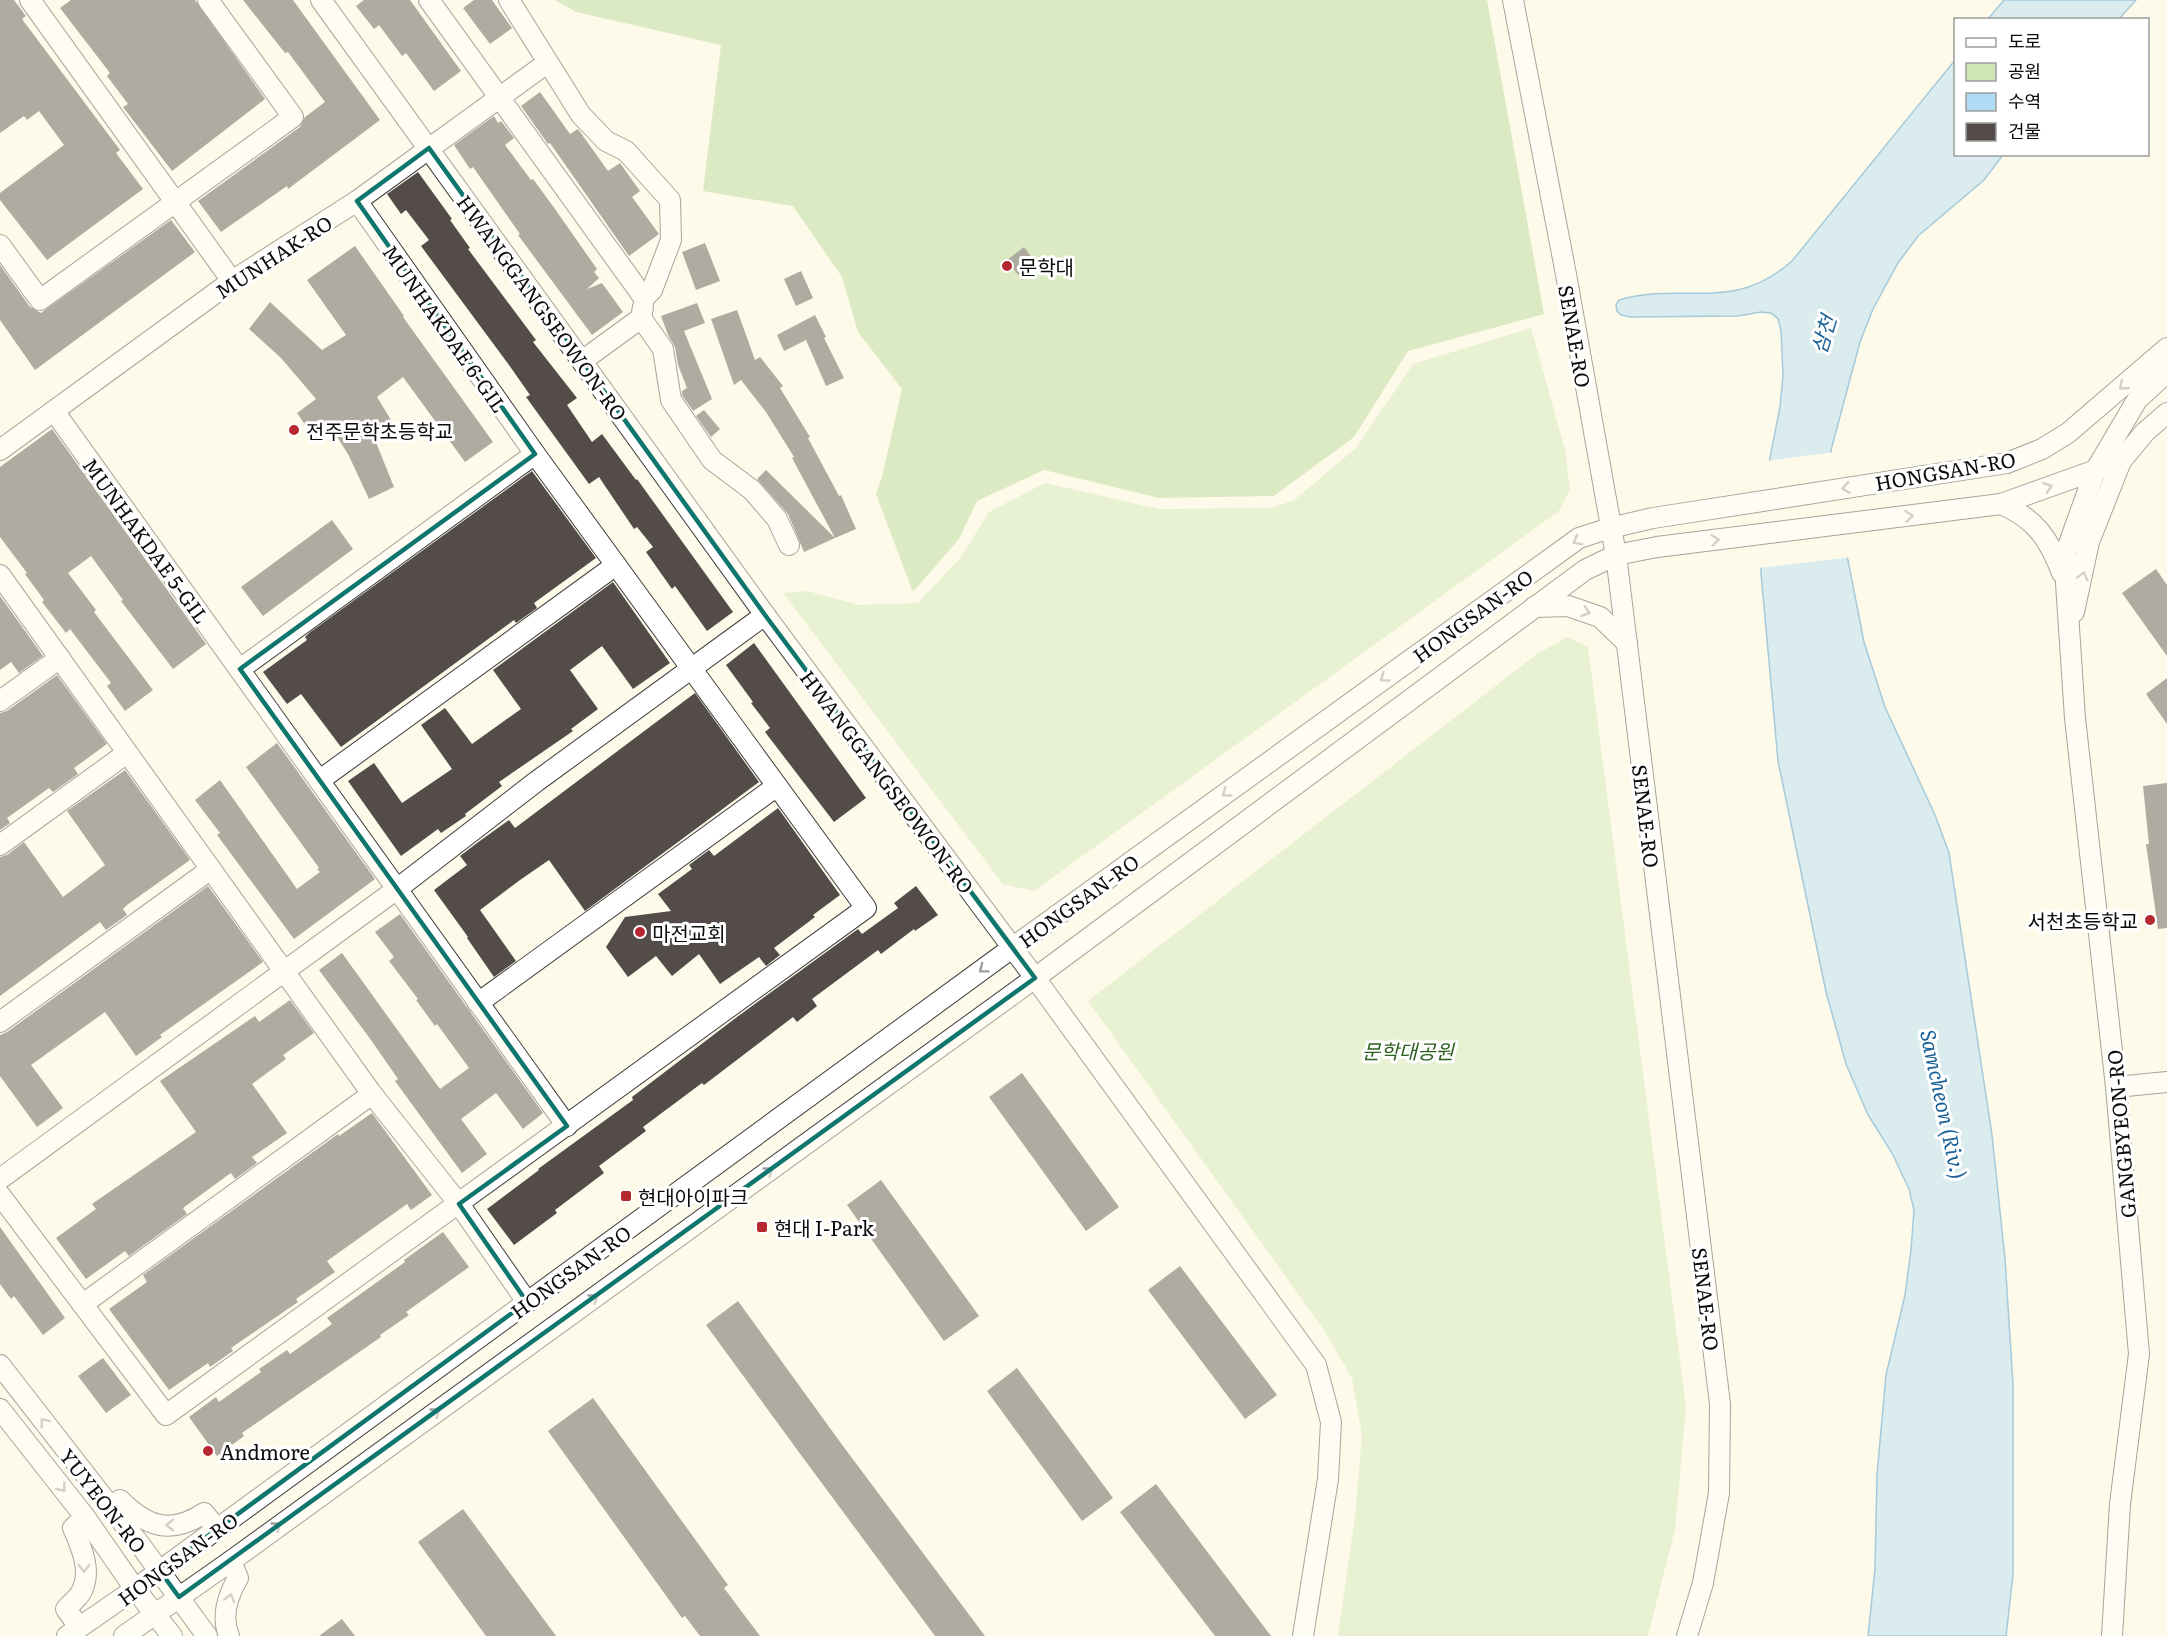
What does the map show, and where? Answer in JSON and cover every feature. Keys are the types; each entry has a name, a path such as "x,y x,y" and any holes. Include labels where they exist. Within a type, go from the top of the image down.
{"street":[{"path":"30,0 232,281"},
{"path":"0,244 40,300 293,117 208,0"},
{"name":"HWANGGANGSEOWON-RO","path":"321,0 765,615 1035,978 1316,1365 1330,1422 1328,1479 1303,1636"},
{"path":"429,0 644,298"},
{"path":"509,0 581,115 606,141 626,151 670,200 671,240 652,290 644,298 641,318 663,349 671,400 712,460 752,490 777,519 789,545"},
{"name":"SENAE-RO","path":"1513,0 1565,269 1616,555 1720,1404 1719,1493 1703,1583 1687,1636"},
{"name":"MUNHAK-RO","path":"0,450 232,281 357,201 547,63"},
{"name":"MUNHAKDAE 6-GIL","path":"357,201 535,454 866,908 567,1126"},
{"path":"582,361 641,318"},
{"name":"HONGSAN-RO","path":"73,1632 1579,538 1653,518 2007,462 2042,449 2068,433 2167,348"},
{"name":"GANGBYEON-RO","path":"2112,1636 2120,1504 2139,1354 2116,1087 2075,718 2066,552 2095,471 2137,400 2167,372"},
{"name":"MUNHAKDAE 5-GIL","path":"54,411 567,1126"},
{"name":"HONGSAN-RO","path":"124,1636 231,1562 1035,978 1585,570 1616,555 1657,547 2001,504 2121,461 2145,432 2167,412"},
{"path":"240,669 535,454"},
{"name":"GANGBYEON-RO","path":"2069,632 2089,542 2121,461"},
{"path":"2001,504 2021,513 2043,534 2055,553 2066,583"},
{"path":"320,780 616,565"},
{"path":"0,575 372,1094 459,1204 527,1302"},
{"path":"1534,607 1568,606 1599,617 1627,643"},
{"path":"0,1179 397,889 537,781 765,615"},
{"path":"0,701 60,658"},
{"path":"0,845 127,753"},
{"path":"478,1004 777,786"},
{"path":"0,1022 211,869"},
{"path":"2116,1087 2167,1082"},
{"path":"83,1304 372,1094"},
{"path":"0,1195 166,1415 567,1126"},
{"name":"YUYEON-RO","path":"0,1365 160,1571 207,1636"},
{"name":"YUYEON-RO","path":"0,1409 85,1517 135,1589 172,1636"},
{"path":"110,1507 120,1500 134,1514 160,1525 180,1525 204,1513 217,1529"},
{"path":"73,1632 66,1609 81,1593 85,1574 84,1553 73,1528 85,1517"},
{"path":"230,1636 226,1629 225,1616 229,1593 238,1578 231,1562"}],"highlighted area":[{"path":"429,148 765,615 1035,978 179,1597 160,1571 527,1302 459,1204 567,1126 240,669 535,454 357,201"}],"green space":[{"path":"555,0 1487,0 1544,314 1408,351 1354,437 1274,496 1159,498 1044,470 977,501 959,539 913,592 876,494 902,389 858,332 842,277 793,206 703,191 721,45 576,12"},
{"path":"1531,328 1565,450 1570,490 1559,511 1034,891 1003,884 783,593 807,591 859,605 918,603 961,557 989,512 1045,483 1159,509 1269,508 1293,501 1356,448 1413,364"},
{"name":"문학대공원","path":"1567,637 1588,647 1686,1407 1675,1529 1648,1636 1338,1636 1355,1516 1362,1435 1352,1378 1324,1330 1088,1001 1537,654"}],"water":[{"path":"2004,0 2136,0 2120,18 1989,18"},
{"path":"1954,61 1954,156 2002,156 1984,180 1918,236 1898,263 1873,309 1860,342 1831,450 1833,484 1864,642 1885,707 1935,815 1949,853 1992,1135 2005,1259 2013,1384 2013,1575 2006,1636 1868,1636 1875,1569 1877,1475 1886,1375 1905,1295 1914,1210 1909,1189 1892,1153 1868,1115 1846,1064 1826,992 1778,761 1761,573 1763,493 1780,407 1783,376 1781,330 1778,319 1771,313 1761,312 1738,316 1630,317 1621,315 1616,305 1619,300 1643,295 1728,292 1749,287 1770,277 1792,261"}],"pier":[{"path":"1835,452 1836,484 1851,557 1758,568 1760,492 1766,461"}],"building":[{"path":"0,0 14,0 26,16 22,19 120,150 116,153 143,189 47,260 0,200 0,193 64,145 39,111 27,120 24,116 0,133"},
{"path":"71,0 195,0 265,99 172,171 123,107 128,104 107,76 110,73 60,8"},
{"path":"243,0 293,0 380,120 288,189 287,186 221,232 198,201 300,127 305,117 325,102 288,52 285,53"},
{"path":"364,0 410,0 461,71 434,91 406,53 402,56 379,25 374,29 356,6"},
{"path":"474,0 492,0 512,28 490,44 463,8"},
{"path":"540,92 570,134 578,129 608,171 620,163 640,191 632,197 659,234 629,256 550,143 548,144 521,106"},
{"path":"494,116 498,123 501,121 514,138 505,145 531,180 533,179 597,269 594,272 599,278 587,289 602,283 623,312 592,335 518,235 520,234 473,167 470,169 454,145"},
{"path":"418,172 452,219 450,220 470,248 468,249 536,340 533,342 577,398 567,405 592,442 602,434 733,612 707,631 675,586 672,589 646,552 653,547 637,527 634,529 599,477 589,484 526,397 530,395 509,365 421,246 429,240 406,210 401,214 387,194"},
{"path":"171,220 195,252 35,370 0,320 0,265 30,307 41,313"},
{"path":"705,243 720,281 696,290 682,252"},
{"path":"355,246 493,442 465,462 403,377 377,397 394,425 375,440 394,487 369,499 349,456 333,430 317,442 297,413 316,399 281,358 249,329 270,302 322,350 346,335 307,280"},
{"path":"1024,247 1039,267 1022,280 1007,260"},
{"path":"801,271 813,298 796,306 784,279"},
{"path":"697,303 705,323 684,331 712,399 693,411 682,395 682,391 687,388 678,365 675,347 661,316"},
{"path":"737,310 755,360 760,357 783,386 780,388 810,437 808,438 839,496 841,495 856,529 835,538 792,458 794,457 766,412 741,380 734,385 711,319"},
{"path":"815,315 844,378 826,386 806,340 784,351 777,335"},
{"path":"704,410 720,429 711,437 696,416"},
{"path":"52,429 206,644 173,669 121,601 123,600 91,556 68,573 96,610 94,612 153,690 125,711 107,686 111,683 70,629 66,633 42,602 44,600 25,574 27,573 0,537 0,467"},
{"path":"766,470 835,538 804,552 788,514 757,479"},
{"path":"532,471 596,558 534,603 537,608 516,623 514,620 341,747 301,694 287,704 263,672 307,640 305,637 309,633"},
{"path":"332,520 353,549 263,616 241,587"},
{"path":"2156,569 2167,585 2167,656 2122,593"},
{"path":"613,582 670,663 633,689 602,646 570,670 598,709 571,729 573,731 499,782 502,786 465,814 466,816 441,833 438,829 401,856 348,781 374,763 402,803 452,769 421,725 445,708 472,744 521,709 493,670"},
{"path":"0,596 43,656 19,673 11,662 0,670"},
{"path":"754,643 866,798 834,822 765,732 770,728 726,665"},
{"path":"57,675 107,744 74,768 78,774 53,792 49,788 7,818 10,823 0,830 0,713 7,711"},
{"path":"2167,678 2167,724 2146,694"},
{"path":"695,693 759,782 585,911 549,860 520,880 480,910 516,961 494,977 434,890 467,865 460,856 477,843 509,820 515,828"},
{"path":"277,743 375,879 294,939 217,835 220,833 195,800 220,780 297,889 320,872 317,869 319,868 246,767"},
{"path":"125,770 190,860 127,905 123,909 127,915 106,930 100,922 0,996 0,857 7,855 24,842 63,897 105,865 67,811"},
{"path":"2167,783 2167,928 2158,929 2146,844 2149,844 2143,786"},
{"path":"778,808 840,895 774,948 780,955 766,966 759,957 720,984 699,954 672,976 656,956 628,977 606,947 625,917 671,911 658,894 692,869 689,865 709,850 714,856"},
{"path":"208,886 263,962 160,1035 162,1037 136,1056 105,1012 31,1065 63,1108 37,1127 0,1076 0,1035"},
{"path":"916,886 938,915 915,931 914,929 881,954 878,950 812,999 817,1006 797,1022 793,1017 704,1085 702,1083 643,1127 646,1131 599,1166 604,1173 555,1210 557,1213 514,1245 487,1209 633,1100 632,1097 737,1017 858,929 862,934 898,908 894,903"},
{"path":"400,914 543,1113 523,1129 496,1093 461,1119 487,1154 462,1173 395,1081 398,1079 371,1040 319,970 342,953 440,1089 469,1068 437,1024 435,1026 389,961 394,957 375,932"},
{"path":"290,1000 314,1033 283,1055 286,1059 252,1084 287,1133 252,1157 257,1163 235,1179 231,1173 183,1208 187,1214 129,1256 125,1251 86,1279 56,1238 96,1209 92,1204 196,1132 160,1081 255,1016 259,1022"},
{"path":"1022,1073 1119,1207 1086,1231 989,1097"},
{"path":"372,1113 432,1195 411,1210 407,1204 327,1261 335,1272 296,1299 298,1302 231,1348 233,1351 210,1367 208,1363 169,1390 109,1309 147,1282 143,1275 338,1134 339,1136"},
{"path":"881,1180 979,1316 944,1341 847,1205"},
{"path":"0,1227 65,1318 43,1335 14,1296 11,1299 0,1284"},
{"path":"443,1232 469,1267 406,1312 409,1315 380,1335 381,1337 242,1433 244,1436 217,1456 189,1417 216,1397 219,1402 261,1372 259,1369 287,1350 290,1354 332,1324 327,1318"},
{"path":"1180,1266 1277,1395 1245,1419 1148,1290"},
{"path":"738,1301 985,1636 935,1636 801,1455 706,1325"},
{"path":"103,1358 131,1395 106,1413 78,1376"},
{"path":"1017,1368 1113,1498 1082,1521 987,1391"},
{"path":"593,1398 728,1585 724,1588 760,1636 700,1636 685,1616 682,1618 548,1431"},
{"path":"1156,1484 1271,1636 1215,1636 1120,1512"},
{"path":"463,1509 556,1636 486,1636 418,1542"},
{"path":"342,1619 355,1636 319,1636"}],"place":[{"name":"문학대","path":"1007,266"},
{"name":"전주문학초등학교","path":"294,430"},
{"name":"서천초등학교","path":"2150,920"},
{"name":"마전교회","path":"640,932"},
{"name":"현대아이파크","path":"626,1196"},
{"name":"현대 I-Park","path":"762,1227"},
{"name":"Andmore","path":"208,1451"}],"water label":[{"name":"삼천","path":"1822,334"},
{"name":"Samcheon (Riv.)","path":"1945,1104"}]}
